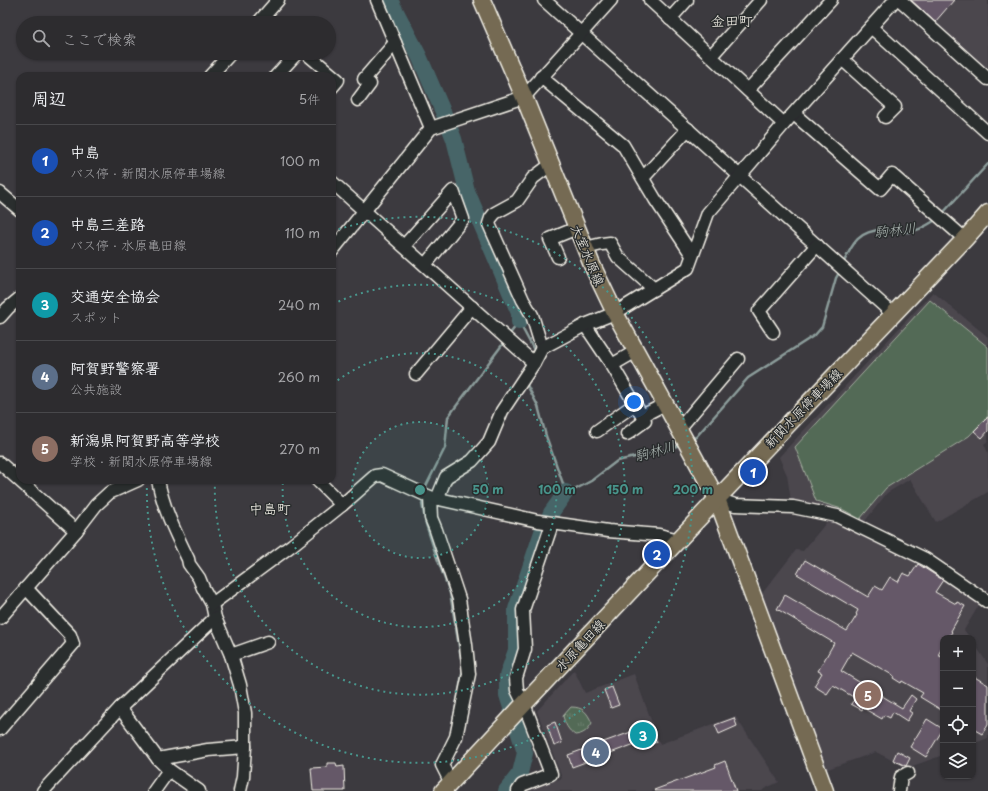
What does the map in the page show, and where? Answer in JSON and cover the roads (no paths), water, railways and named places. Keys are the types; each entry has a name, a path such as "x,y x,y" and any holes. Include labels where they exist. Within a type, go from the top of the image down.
{"main road":[{"name":"大室水原線","path":"482,0 524,97 585,248 615,314 716,499"},
{"name":"新関水原停車場線","path":"716,499 964,239 985,221"},
{"name":"水原亀田線","path":"447,787 716,499"},
{"path":"716,499 825,791"}],"street":[{"path":"264,16 278,0"},
{"path":"377,0 431,128"},
{"path":"544,0 893,314"},
{"path":"336,246 431,128 524,97 611,0"},
{"path":"650,0 784,124"},
{"path":"670,19 687,0"},
{"path":"711,56 761,0"},
{"path":"748,90 831,0"},
{"path":"447,787 442,764 456,737 469,674 459,600 436,530 430,518 433,498 446,477 472,461 489,442 502,411 534,363 542,348 585,324 615,314 688,268 708,213 739,175 895,0"},
{"path":"900,0 988,79"},
{"path":"871,27 988,132"},
{"path":"358,100 370,84 364,79 395,43"},
{"path":"842,59 895,107 885,117"},
{"path":"214,72 225,60"},
{"path":"280,72 291,60"},
{"path":"314,60 329,72"},
{"path":"541,77 623,145 655,199 692,255"},
{"path":"794,114 880,189 892,176 964,239"},
{"path":"643,178 688,129"},
{"path":"542,348 532,315 523,300 489,224 495,213 517,201 533,178 545,169 552,166"},
{"path":"336,186 534,363"},
{"path":"404,246 453,191 463,219 425,265"},
{"path":"0,193 16,207"},
{"path":"558,257 550,239 577,228"},
{"path":"585,248 610,243 618,258 654,289"},
{"path":"773,332 758,312 817,245"},
{"path":"0,317 16,301"},
{"path":"416,374 472,307"},
{"path":"585,324 612,365 645,421 627,434"},
{"path":"612,365 636,351"},
{"path":"679,429 738,359"},
{"path":"597,431 635,404"},
{"path":"642,416 665,404"},
{"path":"0,463 16,477"},
{"path":"212,604 292,545 342,505 375,476 382,475 433,498 538,521 608,531 659,534 679,540"},
{"path":"23,484 76,531"},
{"path":"0,618 76,531 96,505 109,493 129,484"},
{"path":"321,484 342,505"},
{"path":"159,485 174,530 189,564 199,578 212,604 215,618 231,655 240,685 245,713 245,747 243,777 240,791"},
{"path":"716,499 735,505 793,507 837,516 925,559 988,602"},
{"path":"518,791 522,785 551,774 522,706 517,690 516,678 525,650 523,610 552,524"},
{"path":"0,729 73,644 70,635 26,588"},
{"path":"42,791 120,708 215,618"},
{"path":"231,655 268,642"},
{"path":"120,708 168,770 199,791"},
{"path":"158,759 208,750 245,747"},
{"path":"154,791 168,770"},
{"path":"899,791 901,777 908,774"}],"waterway":[{"path":"390,0 419,56 444,114 454,139 467,191 519,313 519,322"},
{"name":"駒林川","path":"942,214 988,164"},
{"name":"駒林川","path":"843,264 853,244 869,232 876,230 909,232 924,227 937,219"},
{"name":"駒林川","path":"691,439 696,437 748,378 815,335 822,327 836,278 840,271"},
{"path":"509,335 519,322 534,350 533,353"},
{"path":"425,492 426,486 445,448 448,417 505,341"},
{"name":"駒林川","path":"526,383 538,406 546,436 566,492 576,489 591,481 617,461 671,449 681,444"},
{"name":"駒林川","path":"506,791 520,773 525,753 507,695 507,676 516,650 516,609 543,529 551,513 566,492"},
{"path":"423,499 422,504 426,524 450,593 461,658"},
{"path":"451,732 463,669"}],"place":[{"name":"中島","path":"753,472"},
{"name":"中島三差路","path":"657,554"},
{"name":"新潟県阿賀野高等学校","path":"868,695"},
{"name":"交通安全協会","path":"643,735"},
{"name":"阿賀野警察署","path":"596,752"}],"district":[{"name":"金田町","path":"732,21"},
{"name":"中島町","path":"270,509"}]}
